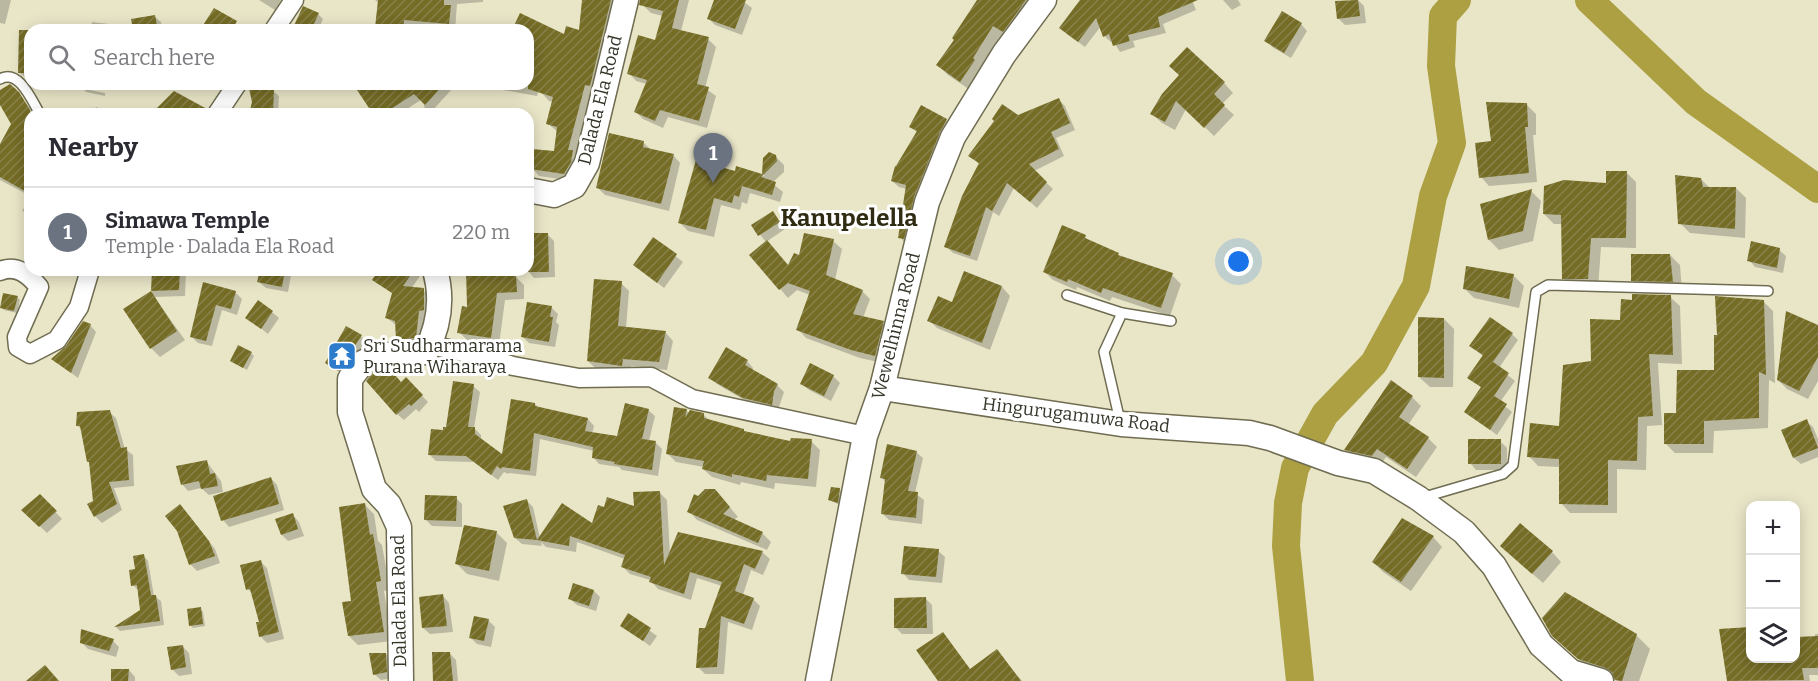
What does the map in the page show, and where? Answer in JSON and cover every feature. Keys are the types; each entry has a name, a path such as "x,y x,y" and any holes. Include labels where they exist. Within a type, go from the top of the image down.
{"street":[{"path":"278,24 294,0"},
{"name":"Dalada Ela Road","path":"534,191 554,195 574,186 587,163 626,0"},
{"name":"Wewelhinna Road","path":"819,681 865,435 882,388 927,202 953,137 1004,54 1044,0"},
{"path":"221,108 233,90"},
{"path":"0,271 7,268 24,272"},
{"path":"30,276 39,287 17,337 18,347 30,354 57,340 79,307 88,276"},
{"path":"436,276 440,310 430,345 482,356 513,366 579,378 651,377 692,399 865,435"},
{"name":"Dalada Ela Road","path":"401,681 399,527 389,506 374,489 350,412 350,379 362,363 377,356 426,352 430,345"},
{"name":"Hingurugamuwa Road","path":"882,388 1121,424 1250,433 1270,438 1338,464 1374,471 1418,498"},
{"path":"1418,498 1464,532 1494,566 1540,645 1571,672 1601,681"}],"lane":[{"path":"0,79 5,76 14,77 24,89"},
{"path":"25,90 36,108"},
{"path":"1418,498 1503,474 1513,465 1536,292 1548,285 1768,291"},
{"path":"1068,295 1122,313 1171,321"},
{"path":"1121,424 1104,352 1122,313"}],"building":[{"path":"378,0 444,0 444,5 451,5 449,24 404,20 404,24 375,24"},
{"path":"582,0 611,0 590,86 585,85 568,150 573,150 571,162 564,174 534,170 534,149 554,151 557,127 546,124 553,97 531,90 534,90 534,24 515,24 520,13 564,34 566,26 579,30"},
{"path":"640,0 679,0 672,28 709,37 697,84 709,87 699,121 660,110 655,121 634,112 647,80 627,74 638,35 655,40 663,11 639,5"},
{"path":"714,0 746,0 735,29 707,19"},
{"path":"977,0 1026,0 1003,32 993,26 960,82 936,65 954,40 952,38"},
{"path":"1080,0 1198,0 1158,17 1160,27 1128,35 1130,41 1113,46 1109,34 1103,37 1096,18 1078,42 1059,28"},
{"path":"1358,0 1360,16 1337,19 1335,1"},
{"path":"303,6 319,13 314,24 295,24"},
{"path":"214,8 237,21 235,24 204,24"},
{"path":"1282,11 1302,23 1284,53 1264,41"},
{"path":"155,15 157,24 132,24 131,19"},
{"path":"19,30 24,30 24,73 18,73"},
{"path":"1187,47 1225,82 1214,94 1225,105 1204,128 1176,101 1165,122 1150,114 1162,94 1179,75 1169,66"},
{"path":"10,84 19,92 29,108 24,108 24,191 0,177 0,144 11,124 0,105 0,90"},
{"path":"249,90 274,90 273,108 250,108 252,102"},
{"path":"357,90 439,90 425,105 414,94 392,108 369,108"},
{"path":"174,91 205,108 157,108"},
{"path":"1059,98 1070,123 1051,132 1059,149 1029,164 1047,182 1030,202 1007,183 992,211 986,207 970,256 944,247 962,196 979,163 968,156 994,121 992,119 1002,104 1018,115"},
{"path":"1486,102 1527,103 1528,127 1525,127 1529,173 1479,178 1475,143 1491,141"},
{"path":"921,105 947,119 914,197 904,239 898,238 906,185 891,181 895,166 917,131 909,127"},
{"path":"609,133 644,141 643,147 674,154 661,204 596,188"},
{"path":"769,152 776,155 777,161 761,177 776,182 772,195 742,186 739,197 734,195 732,203 714,198 706,230 678,223 696,160 735,171 736,166 762,174 763,158"},
{"path":"1606,171 1627,171 1626,238 1591,238 1588,279 1562,279 1561,215 1543,214 1544,186 1564,180 1606,183"},
{"path":"1675,175 1701,178 1703,187 1736,187 1735,229 1678,224"},
{"path":"1532,189 1523,231 1488,240 1480,204"},
{"path":"773,211 780,222 758,236 751,225"},
{"path":"1062,225 1086,235 1085,238 1119,253 1118,255 1173,273 1161,308 1103,288 1101,293 1068,279 1067,282 1043,272"},
{"path":"534,233 548,233 549,272 534,272"},
{"path":"804,233 834,239 826,275 863,290 853,314 884,321 875,356 851,350 796,330 810,291 788,283 779,290 749,255 767,240 788,265 794,253 799,255"},
{"path":"653,237 677,254 657,283 633,265"},
{"path":"1751,241 1780,248 1777,268 1747,261"},
{"path":"1631,254 1670,254 1673,282 1631,281"},
{"path":"1466,266 1514,274 1509,299 1463,289"},
{"path":"964,271 1002,286 982,343 927,321 938,296 952,302"},
{"path":"152,276 180,276 179,290 151,291"},
{"path":"258,276 284,276 282,287 257,282"},
{"path":"375,276 410,276 403,286 424,288 424,310 419,311 416,338 396,340 395,321 385,318 392,293 372,280"},
{"path":"466,276 516,276 517,292 497,293 491,338 457,333 462,306 467,307"},
{"path":"594,279 622,281 618,326 666,331 659,362 623,359 622,366 587,361"},
{"path":"203,282 236,291 231,309 216,305 206,341 190,337"},
{"path":"151,291 177,331 150,349 123,309"},
{"path":"3,293 18,296 14,311 0,308"},
{"path":"1632,294 1671,295 1673,355 1649,354 1653,416 1638,417 1637,461 1608,460 1608,505 1559,504 1559,459 1527,457 1530,423 1559,426 1563,365 1591,361 1590,319 1620,320 1621,299 1632,300"},
{"path":"1715,296 1764,300 1766,375 1759,372 1759,418 1704,421 1704,444 1664,444 1664,413 1676,413 1677,370 1714,370 1714,335 1717,335"},
{"path":"258,300 273,311 261,329 245,318"},
{"path":"527,302 552,306 550,317 553,317 549,342 521,337"},
{"path":"1786,311 1818,325 1818,357 1799,391 1777,380"},
{"path":"1418,317 1444,318 1444,378 1418,377"},
{"path":"1490,317 1513,333 1493,362 1509,373 1494,396 1507,404 1490,430 1464,412 1481,387 1467,378 1483,355 1469,346"},
{"path":"83,321 91,324 71,373 51,359 66,346"},
{"path":"346,326 362,335 338,371 325,363"},
{"path":"238,345 252,352 243,368 230,361"},
{"path":"726,347 748,360 745,365 778,384 774,391 772,405 743,398 708,378"},
{"path":"810,363 834,375 824,396 800,384"},
{"path":"390,369 401,382 406,377 423,395 396,415 366,381 371,374"},
{"path":"1391,380 1413,396 1399,417 1429,437 1407,469 1377,449 1372,456 1344,450"},
{"path":"453,381 474,384 468,427 475,427 475,434 502,454 511,399 535,403 535,406 588,418 585,431 617,436 625,403 649,409 642,439 656,441 652,470 592,458 593,447 534,433 530,471 502,467 501,469 497,466 491,475 466,456 428,455 431,429 443,430 443,427 446,427"},
{"path":"674,407 687,409 685,418 690,410 704,413 704,418 744,429 744,431 790,441 791,438 812,439 808,479 767,475 766,481 732,474 732,477 702,469 704,461 666,454"},
{"path":"110,410 121,448 127,447 129,480 109,482 117,504 94,517 87,504 93,501 89,462 87,462 80,426 76,426 77,412"},
{"path":"1807,419 1818,448 1793,458 1781,430"},
{"path":"1468,439 1501,439 1501,464 1468,464"},
{"path":"887,444 917,451 908,491 918,492 916,518 881,514 885,479 880,478"},
{"path":"207,460 210,474 215,473 218,486 201,489 199,481 181,485 176,466"},
{"path":"271,477 279,504 221,521 213,496"},
{"path":"831,487 840,488 838,503 828,500"},
{"path":"705,489 715,489 730,507 723,514 763,532 758,543 687,512 694,494 698,496"},
{"path":"660,491 664,565 678,532 763,551 755,569 744,564 735,591 754,598 744,624 721,616 717,667 696,668 699,628 705,628 722,582 690,572 684,594 649,582 651,577 621,567 625,555 570,536 569,546 537,540 562,503 592,523 598,505 604,507 607,497 634,506 633,492"},
{"path":"40,494 57,511 39,527 21,510"},
{"path":"425,495 457,496 456,521 424,520"},
{"path":"527,499 537,540 514,538 503,506"},
{"path":"365,503 381,581 376,582 384,632 348,636 342,602 351,601 339,507"},
{"path":"180,504 209,541 215,556 189,565 177,531 165,516"},
{"path":"293,513 298,529 281,535 275,519"},
{"path":"1402,518 1434,536 1401,582 1372,562"},
{"path":"1520,523 1553,551 1532,574 1500,546"},
{"path":"464,525 497,531 489,571 455,564"},
{"path":"904,546 939,549 936,577 901,574"},
{"path":"144,554 151,595 156,595 160,621 114,627 140,610 137,585 131,586 129,570 135,569 133,556"},
{"path":"261,560 279,632 259,637 256,622 259,622 250,589 246,590 240,565"},
{"path":"573,583 594,590 589,606 568,599"},
{"path":"1565,592 1637,634 1622,681 1615,680 1612,672 1606,668 1578,659 1552,636 1542,618"},
{"path":"443,594 447,626 422,628 419,597"},
{"path":"926,597 927,628 894,628 894,598"},
{"path":"201,607 203,624 189,626 187,609"},
{"path":"628,613 651,628 643,641 620,626"},
{"path":"474,616 489,619 484,641 469,638"},
{"path":"1746,627 1746,663 1800,663 1800,637 1818,636 1818,668 1802,668 1804,680 1727,681 1719,629"},
{"path":"81,629 114,639 109,651 80,643"},
{"path":"943,632 970,669 997,649 1021,681 938,681 916,650"},
{"path":"183,645 186,667 171,670 167,647"},
{"path":"432,652 450,652 453,681 433,681"},
{"path":"369,653 386,653 387,672 373,675"},
{"path":"45,665 59,681 26,681"},
{"path":"111,669 129,669 128,681 111,681"}],"waterway":[{"path":"1300,681 1286,546 1288,503 1295,468 1325,414 1374,363 1416,286 1433,196 1452,143 1441,66 1443,16 1457,0"},
{"path":"1589,0 1696,102 1818,189"}],"place":[{"name":"Simawa Temple","path":"713,183"},
{"name":"Sri Sudharmarama Purana Wiharaya","path":"342,356"}],"district":[{"name":"Kanupelella","path":"849,218"}]}
